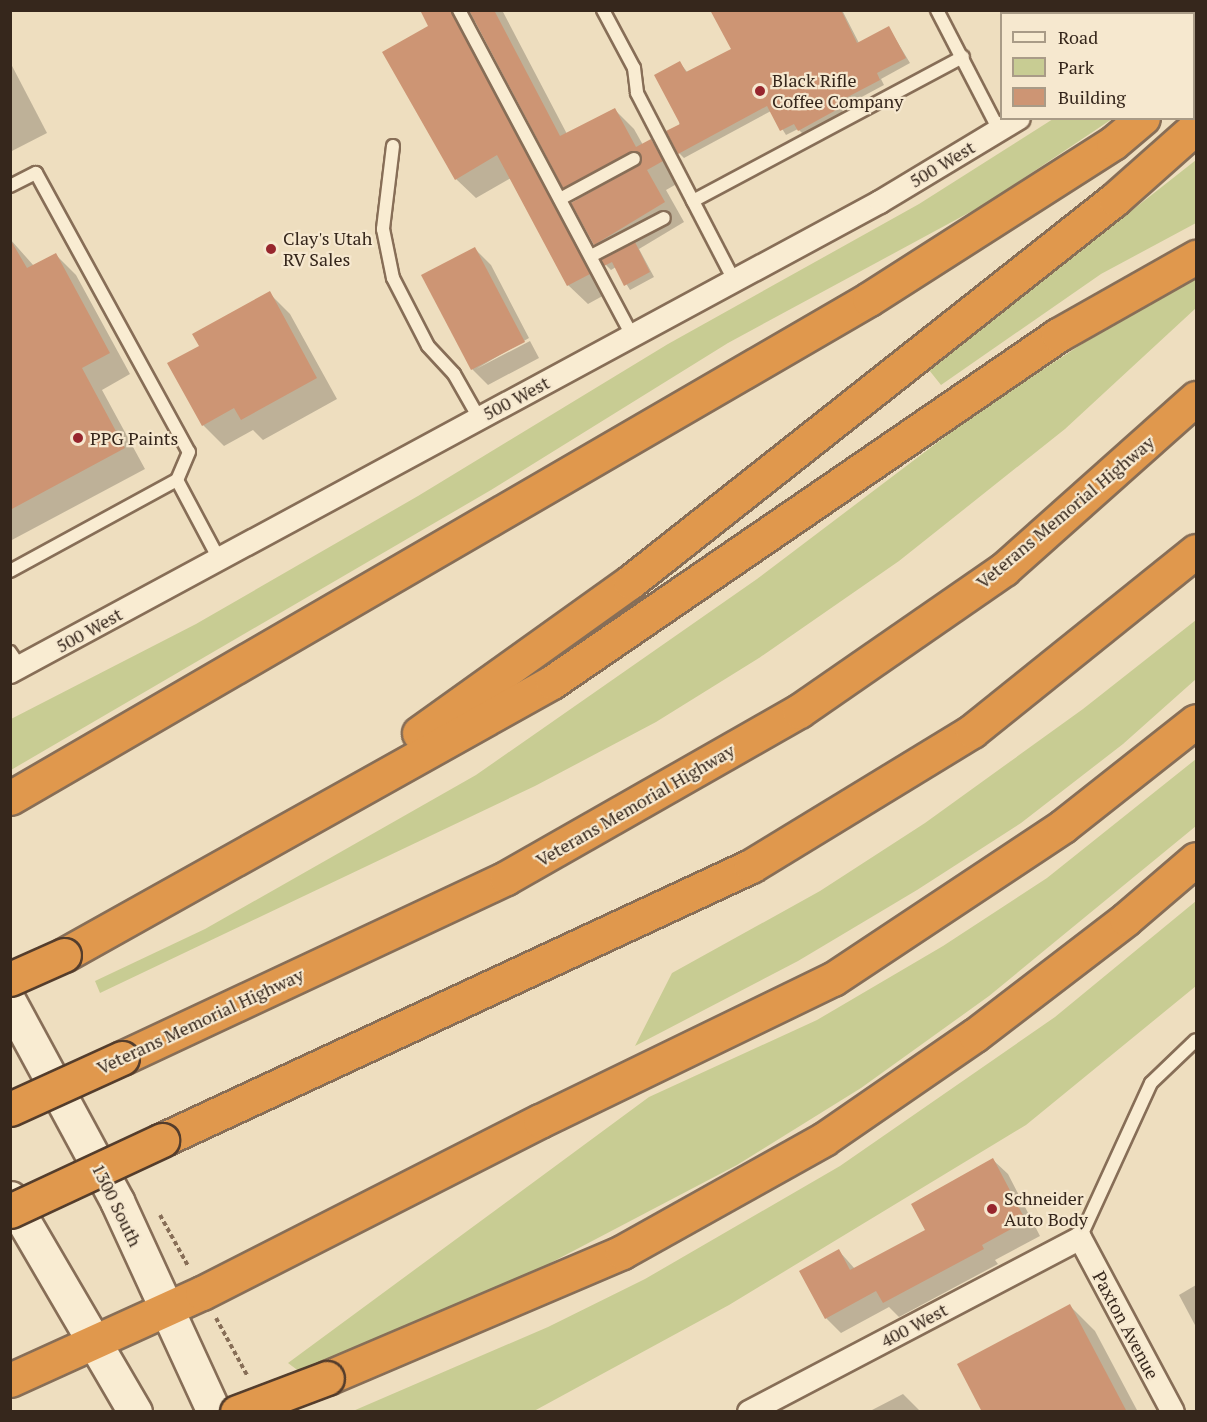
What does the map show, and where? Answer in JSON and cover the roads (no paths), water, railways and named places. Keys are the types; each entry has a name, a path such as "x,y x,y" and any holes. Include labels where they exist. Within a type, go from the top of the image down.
{"highway":[{"path":"10,798 869,299 1113,143 1141,120"},
{"path":"275,839 352,776 456,710 630,582 1115,199 1197,127"},
{"path":"10,979 64,955 552,682 1058,335 1197,257"},
{"name":"Veterans Memorial Highway","path":"10,1109 506,878 799,711 1004,568 1197,398"},
{"path":"10,1211 751,866 972,732 1197,551"},
{"path":"10,1380 164,1309 833,979 1063,826 1197,721"},
{"path":"244,1397 327,1378 622,1252 824,1139 975,1035 1126,919 1197,859"}],"main road":[{"name":"1300 South","path":"10,1003 117,1201 164,1309 214,1412"},
{"path":"10,1198 135,1412"}],"street":[{"name":"500 West","path":"14,664 219,559 880,202 1016,120"},
{"name":"400 West","path":"749,1412 1080,1238"},
{"name":"Paxton Avenue","path":"1080,1238 1173,1412"}],"lane":[{"path":"459,10 632,335"},
{"path":"603,10 634,68 637,93 734,280"},
{"path":"937,10 999,130"},
{"path":"693,201 963,57"},
{"path":"393,146 383,229 393,278 428,346 454,374 479,418"},
{"path":"560,199 634,159"},
{"path":"10,186 36,173 189,452 177,480 10,572"},
{"path":"591,256 664,218"},
{"path":"177,480 219,559"},
{"path":"1080,1238 1151,1083 1197,1040"}],"place":[{"name":"Black Rifle Coffee Company","path":"760,91"},
{"name":"Clay's Utah RV Sales","path":"271,249"},
{"name":"PPG Paints","path":"78,438"},
{"name":"Schneider Auto Body","path":"992,1209"}]}
